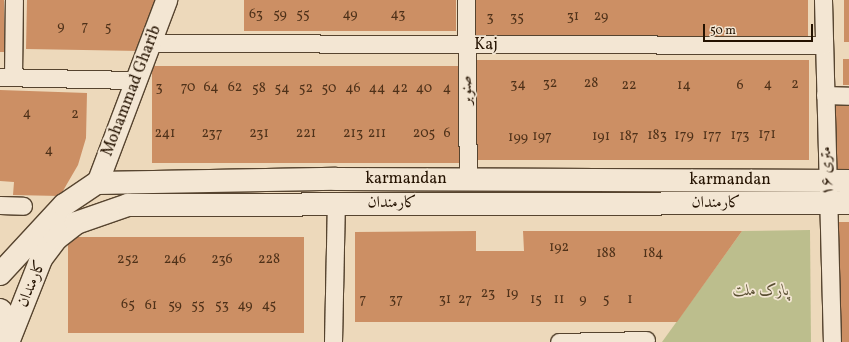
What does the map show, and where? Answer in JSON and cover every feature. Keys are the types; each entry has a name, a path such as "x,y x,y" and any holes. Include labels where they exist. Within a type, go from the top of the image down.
{"main road":[{"name":"karmandan","path":"97,183 336,179 849,181"},
{"path":"336,179 336,203"},
{"path":"0,274 64,205 97,183"},
{"name":"کارمندان","path":"9,341 41,259 76,223 128,205 336,203 839,203"}],"street":[{"path":"14,0 7,77 135,80"},
{"name":"Mohammad Gharib","path":"97,183 166,0"},
{"name":"صنوبر","path":"466,0 468,179"},
{"name":"۱۶ متری","path":"823,0 828,181 839,203 832,342"},
{"name":"Kaj","path":"149,44 824,45"},
{"path":"825,96 849,96"},
{"path":"333,342 336,203"},
{"path":"0,205 23,206"},
{"path":"0,309 5,316 9,341"},
{"path":"559,342 646,340"}],"green space":[{"name":"پارک ملت","path":"810,230 811,342 662,342 742,231"}],"building":[{"path":"0,0 4,0 4,52 0,52"},
{"path":"27,0 163,0 141,51 26,49"},
{"path":"244,0 456,0 456,31 244,31"},
{"path":"476,0 808,0 808,36 476,36"},
{"path":"844,0 849,0 849,42 844,42"},
{"path":"843,59 849,59 849,85 843,85"},
{"path":"477,60 809,60 809,160 477,160"},
{"path":"152,66 459,66 459,163 152,163"},
{"path":"0,90 87,93 86,138 78,165 60,196 13,195 14,182 0,181"},
{"path":"831,100 849,100 849,169 831,169"},
{"path":"838,222 849,222 849,342 838,342"},
{"path":"476,231 476,251 524,251 523,231 742,231 677,322 355,322 355,232"},
{"path":"68,237 304,237 304,333 68,333"}]}
